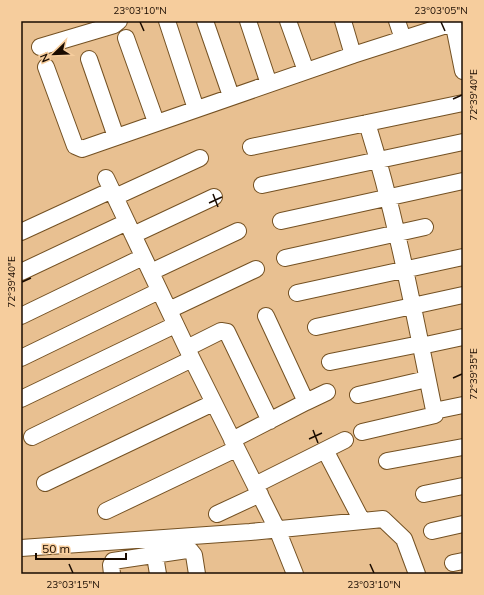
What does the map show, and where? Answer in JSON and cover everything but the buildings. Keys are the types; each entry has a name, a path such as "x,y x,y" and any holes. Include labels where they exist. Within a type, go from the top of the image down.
{"street":[{"path":"40,47 114,25 119,21"},
{"path":"167,21 196,109"},
{"path":"205,21 231,96"},
{"path":"248,21 269,84"},
{"path":"288,21 306,71"},
{"path":"343,21 353,54"},
{"path":"397,21 402,39"},
{"path":"46,66 77,148 82,149 353,54 453,22 463,71"},
{"path":"126,38 156,122"},
{"path":"88,59 116,137"},
{"path":"251,147 463,103"},
{"path":"362,432 435,415 414,306 404,271 379,161 367,123"},
{"path":"262,185 463,142"},
{"path":"21,232 111,188 200,158"},
{"path":"281,221 463,181"},
{"path":"111,188 189,354 258,489 277,529 295,574"},
{"path":"21,272 130,228 214,197"},
{"path":"285,258 425,227"},
{"path":"151,272 238,231"},
{"path":"21,316 143,257"},
{"path":"297,293 463,257"},
{"path":"169,310 256,269"},
{"path":"21,358 159,291"},
{"path":"316,327 463,295"},
{"path":"266,316 306,402"},
{"path":"21,399 175,325"},
{"path":"32,437 189,354 221,331 227,332 270,420"},
{"path":"330,362 463,337"},
{"path":"358,395 427,379"},
{"path":"106,511 234,444 270,420 327,392"},
{"path":"45,483 213,402"},
{"path":"434,411 463,406"},
{"path":"217,514 325,450 345,440"},
{"path":"387,461 463,447"},
{"path":"325,450 362,521"},
{"path":"424,494 463,486"},
{"path":"21,548 153,546 277,529 383,520 404,538 417,574"},
{"path":"432,531 463,524"},
{"path":"153,546 158,574"},
{"path":"112,574 111,565 113,561 153,546 190,550 194,555 197,574"}]}
